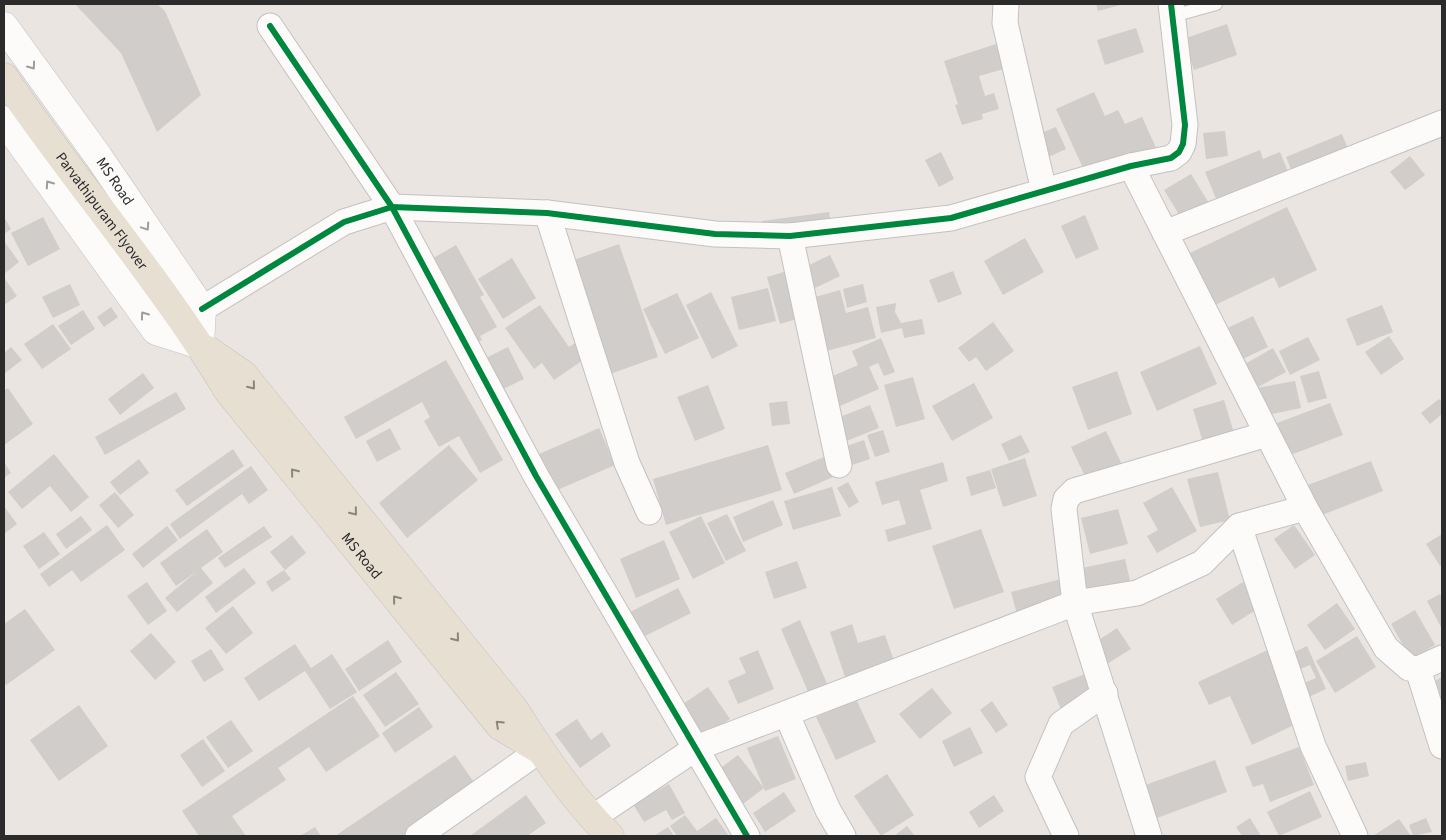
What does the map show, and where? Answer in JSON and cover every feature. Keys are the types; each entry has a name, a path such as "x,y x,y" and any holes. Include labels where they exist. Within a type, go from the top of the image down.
{"highway":[{"name":"Parvathipuram Flyover","path":"4,77 45,137 200,345"},
{"name":"MS Road","path":"200,345 228,391 500,726 540,750 601,827"}],"street":[{"path":"1006,4 1005,23 1044,191"},
{"path":"4,120 156,331 200,345 202,309 344,222 392,207 547,213 715,234 790,236 950,218 1131,166 1171,158 1179,152 1183,144 1185,125 1172,10"},
{"name":"MS Road","path":"4,26 98,156 202,309"},
{"path":"270,26 392,207 536,476 747,836"},
{"path":"1165,233 1442,123"},
{"path":"1131,166 1305,508 1386,648 1409,668 1418,669 1442,658"},
{"path":"547,213 627,463 649,512"},
{"path":"790,236 839,466"},
{"path":"1150,836 1075,603 1064,509 1066,499 1074,491 1267,434"},
{"path":"601,827 696,748 787,715 1075,603 1137,593 1202,563 1239,526 1305,508"},
{"path":"1239,526 1313,746 1355,836"},
{"path":"1418,669 1442,746"},
{"path":"1066,836 1038,777 1062,724 1105,693"},
{"path":"787,715 828,810 843,836"},
{"path":"418,836 540,750"}],"lane":[{"path":"1172,10 1216,4"}],"building":[{"path":"75,4 157,4 165,11 201,95 157,132 121,53"},
{"path":"1096,4 1124,4 1098,11"},
{"path":"1227,24 1237,55 1194,70 1183,39"},
{"path":"1136,28 1144,52 1105,65 1097,40"},
{"path":"996,44 1004,69 979,76 985,96 994,93 999,109 982,114 983,119 962,125 955,105 958,104 944,61"},
{"path":"1094,92 1105,116 1118,110 1125,124 1142,117 1157,150 1089,181 1056,109"},
{"path":"1056,127 1066,149 1044,159 1034,136"},
{"path":"1225,131 1228,156 1206,159 1203,133"},
{"path":"1342,134 1356,169 1300,191 1286,157"},
{"path":"1260,150 1263,159 1280,152 1293,184 1222,213 1205,172"},
{"path":"941,152 954,179 939,187 925,160"},
{"path":"1410,156 1425,175 1405,190 1390,172"},
{"path":"1191,174 1210,205 1183,221 1164,190"},
{"path":"1287,207 1317,270 1279,288 1274,277 1215,305 1190,253"},
{"path":"829,212 832,232 765,241 762,221"},
{"path":"1085,215 1099,249 1076,259 1061,226"},
{"path":"4,217 11,229 4,234"},
{"path":"43,217 60,249 28,266 11,233"},
{"path":"1025,238 1044,272 1003,295 984,261"},
{"path":"4,241 19,262 4,274"},
{"path":"619,244 658,357 610,374 571,261"},
{"path":"456,245 484,295 480,297 497,327 480,336 482,340 463,351 416,268"},
{"path":"830,255 840,276 813,289 803,268"},
{"path":"512,258 536,298 503,319 478,279"},
{"path":"953,271 962,294 938,303 929,280"},
{"path":"784,272 797,319 780,324 767,277"},
{"path":"4,280 17,296 4,305"},
{"path":"70,284 80,305 53,318 42,297"},
{"path":"863,284 867,302 847,308 843,289"},
{"path":"768,288 776,321 739,330 731,297"},
{"path":"840,290 846,313 868,307 876,338 822,352 808,299"},
{"path":"711,292 738,346 712,359 686,305"},
{"path":"677,293 699,338 665,354 643,309"},
{"path":"896,303 895,312 901,323 922,319 925,334 904,338 902,328 881,333 876,307"},
{"path":"540,305 569,347 575,343 586,358 554,380 542,363 534,369 505,328"},
{"path":"1382,305 1393,332 1357,346 1346,319"},
{"path":"111,307 118,317 104,327 97,317"},
{"path":"83,310 95,329 71,345 58,326"},
{"path":"1253,316 1268,347 1232,364 1217,333"},
{"path":"993,322 1014,351 986,371 976,357 969,362 958,348"},
{"path":"53,324 71,349 42,369 24,344"},
{"path":"1389,336 1404,359 1381,375 1365,352"},
{"path":"1308,337 1320,360 1290,375 1279,351"},
{"path":"881,338 895,372 884,376 878,363 869,367 879,389 840,406 828,378 858,365 852,351"},
{"path":"1200,346 1217,384 1157,411 1140,372"},
{"path":"11,347 22,360 4,374 4,353"},
{"path":"508,347 524,379 493,394 478,362"},
{"path":"1273,348 1286,372 1258,387 1245,364"},
{"path":"446,360 503,460 480,473 459,436 439,447 424,421 430,417 422,402 356,439 344,417"},
{"path":"1117,371 1132,414 1088,430 1072,387"},
{"path":"1319,371 1327,398 1308,403 1300,376"},
{"path":"143,373 154,388 120,415 108,399"},
{"path":"913,377 925,419 896,427 884,385"},
{"path":"1295,381 1301,408 1263,416 1257,388"},
{"path":"974,383 993,418 952,441 932,406"},
{"path":"708,385 725,429 695,441 677,397"},
{"path":"8,388 33,424 4,445 4,391"},
{"path":"176,392 186,409 105,455 95,437"},
{"path":"1439,399 1442,402 1442,414 1430,424 1421,413"},
{"path":"1224,400 1238,446 1207,456 1193,409"},
{"path":"787,401 790,424 772,426 769,403"},
{"path":"1330,403 1343,435 1280,459 1267,427"},
{"path":"870,405 879,428 844,442 835,419"},
{"path":"390,428 401,449 377,462 366,441"},
{"path":"599,428 615,465 555,491 539,454"},
{"path":"883,430 890,452 875,457 867,435"},
{"path":"1106,431 1126,473 1091,489 1071,447"},
{"path":"1021,435 1030,452 1009,461 1001,444"},
{"path":"864,440 870,459 849,466 844,447"},
{"path":"449,445 478,480 407,538 379,503"},
{"path":"768,445 782,490 666,525 653,479"},
{"path":"233,449 244,466 187,506 175,490"},
{"path":"54,454 89,497 71,512 50,486 22,509 8,492"},
{"path":"824,457 833,477 794,494 785,473"},
{"path":"1025,458 1037,496 1003,507 991,469"},
{"path":"139,459 149,473 120,495 110,482"},
{"path":"1371,461 1383,491 1312,519 1300,488"},
{"path":"4,462 11,473 4,478"},
{"path":"943,462 948,481 920,490 932,529 888,542 885,530 906,524 899,500 882,505 875,482"},
{"path":"251,466 268,490 249,504 242,494 180,539 170,524"},
{"path":"990,470 996,488 971,496 966,477"},
{"path":"1218,472 1230,520 1200,527 1187,479"},
{"path":"848,482 859,502 849,508 837,488"},
{"path":"832,487 841,516 793,530 784,501"},
{"path":"1172,487 1197,531 1157,553 1147,536 1158,530 1143,503"},
{"path":"115,492 134,515 118,528 99,505"},
{"path":"773,500 783,525 743,542 733,517"},
{"path":"4,506 17,524 4,534"},
{"path":"1118,509 1128,544 1090,554 1081,518"},
{"path":"727,514 746,551 726,561 707,523"},
{"path":"81,516 92,530 66,549 56,534"},
{"path":"701,516 725,563 693,579 669,532"},
{"path":"107,525 125,550 81,582 72,570 49,587 40,574"},
{"path":"1294,525 1315,555 1295,569 1274,539"},
{"path":"167,526 178,540 143,568 132,554"},
{"path":"264,526 272,537 225,568 218,558"},
{"path":"207,529 223,552 201,568 213,583 177,612 165,598 196,572 176,586 160,563"},
{"path":"981,529 1004,592 954,609 932,546"},
{"path":"44,532 60,554 39,569 23,546"},
{"path":"1442,534 1442,564 1440,566 1426,544"},
{"path":"292,535 306,553 285,570 270,552"},
{"path":"664,540 680,579 636,598 620,559"},
{"path":"1125,559 1131,585 1088,595 1082,568"},
{"path":"797,561 807,588 774,599 765,572"},
{"path":"244,568 256,583 216,613 205,597"},
{"path":"284,570 291,579 272,592 266,582"},
{"path":"1061,579 1068,605 1018,618 1011,592"},
{"path":"147,582 167,611 148,625 127,596"},
{"path":"1243,582 1259,608 1232,625 1216,599"},
{"path":"678,588 691,613 633,642 620,617"},
{"path":"1440,594 1442,598 1442,629 1427,601"},
{"path":"1337,603 1355,629 1325,650 1307,625"},
{"path":"233,606 253,633 226,654 205,628"},
{"path":"25,609 55,650 6,685 4,682 4,624"},
{"path":"1415,610 1435,645 1411,659 1391,624"},
{"path":"800,620 828,686 809,694 781,629"},
{"path":"852,624 858,643 885,635 894,661 845,677 830,632"},
{"path":"1117,628 1131,649 1102,667 1088,647"},
{"path":"151,633 176,662 155,680 130,651"},
{"path":"1357,636 1376,667 1335,693 1316,661"},
{"path":"388,640 402,662 359,691 345,669"},
{"path":"295,644 311,668 332,654 357,692 330,709 305,671 259,701 244,678"},
{"path":"1307,646 1326,689 1300,701 1294,687 1316,678 1310,665 1293,672 1286,656"},
{"path":"211,649 224,670 204,682 191,661"},
{"path":"1270,649 1300,722 1252,745 1230,696 1209,705 1198,682"},
{"path":"758,650 774,689 738,704 728,681 746,673 739,658"},
{"path":"396,672 419,704 385,727 363,695"},
{"path":"1085,674 1096,698 1062,712 1052,687"},
{"path":"1442,677 1442,699 1435,703 1426,686"},
{"path":"708,687 730,719 696,743 674,710"},
{"path":"932,688 952,713 920,739 899,714"},
{"path":"353,696 380,736 326,772 309,747 278,768 286,780 232,816 246,836 199,836 182,811"},
{"path":"856,699 876,742 836,760 816,717"},
{"path":"992,701 1008,725 996,733 980,710"},
{"path":"79,705 108,746 59,781 30,740"},
{"path":"419,707 433,727 395,753 382,733"},
{"path":"577,719 591,740 602,732 611,746 580,768 555,734"},
{"path":"231,720 253,751 228,768 206,737"},
{"path":"970,727 983,753 954,767 942,741"},
{"path":"778,736 796,779 765,791 747,748"},
{"path":"203,739 225,771 202,787 180,755"},
{"path":"1299,747 1314,785 1270,802 1263,784 1253,787 1245,767"},
{"path":"455,755 480,791 413,836 335,836"},
{"path":"738,755 764,788 731,813 706,779"},
{"path":"1215,760 1227,792 1149,821 1137,788"},
{"path":"1366,762 1369,776 1348,781 1345,766"},
{"path":"887,774 914,815 881,836 854,796"},
{"path":"669,784 685,813 672,820 666,810 644,822 633,804"},
{"path":"1310,791 1322,817 1279,836 1267,812"},
{"path":"784,792 796,811 765,832 753,813"},
{"path":"526,795 546,823 527,836 470,836"},
{"path":"994,795 1004,811 979,828 969,812"},
{"path":"685,815 697,831 716,818 729,836 677,836 670,826"},
{"path":"1250,818 1261,836 1242,836 1236,827"},
{"path":"1426,818 1432,832 1413,836 1409,825"},
{"path":"1399,819 1411,836 1373,836"},
{"path":"907,826 915,836 894,836"},
{"path":"315,827 321,836 300,836"},
{"path":"668,827 674,836 654,836"}],"cycle path":[{"path":"202,309 344,222 392,207 547,213 715,234 790,236 951,218 1131,166 1171,158 1179,152 1183,144 1185,125 1171,4"},
{"path":"270,26 392,207 536,476 747,836"}]}
